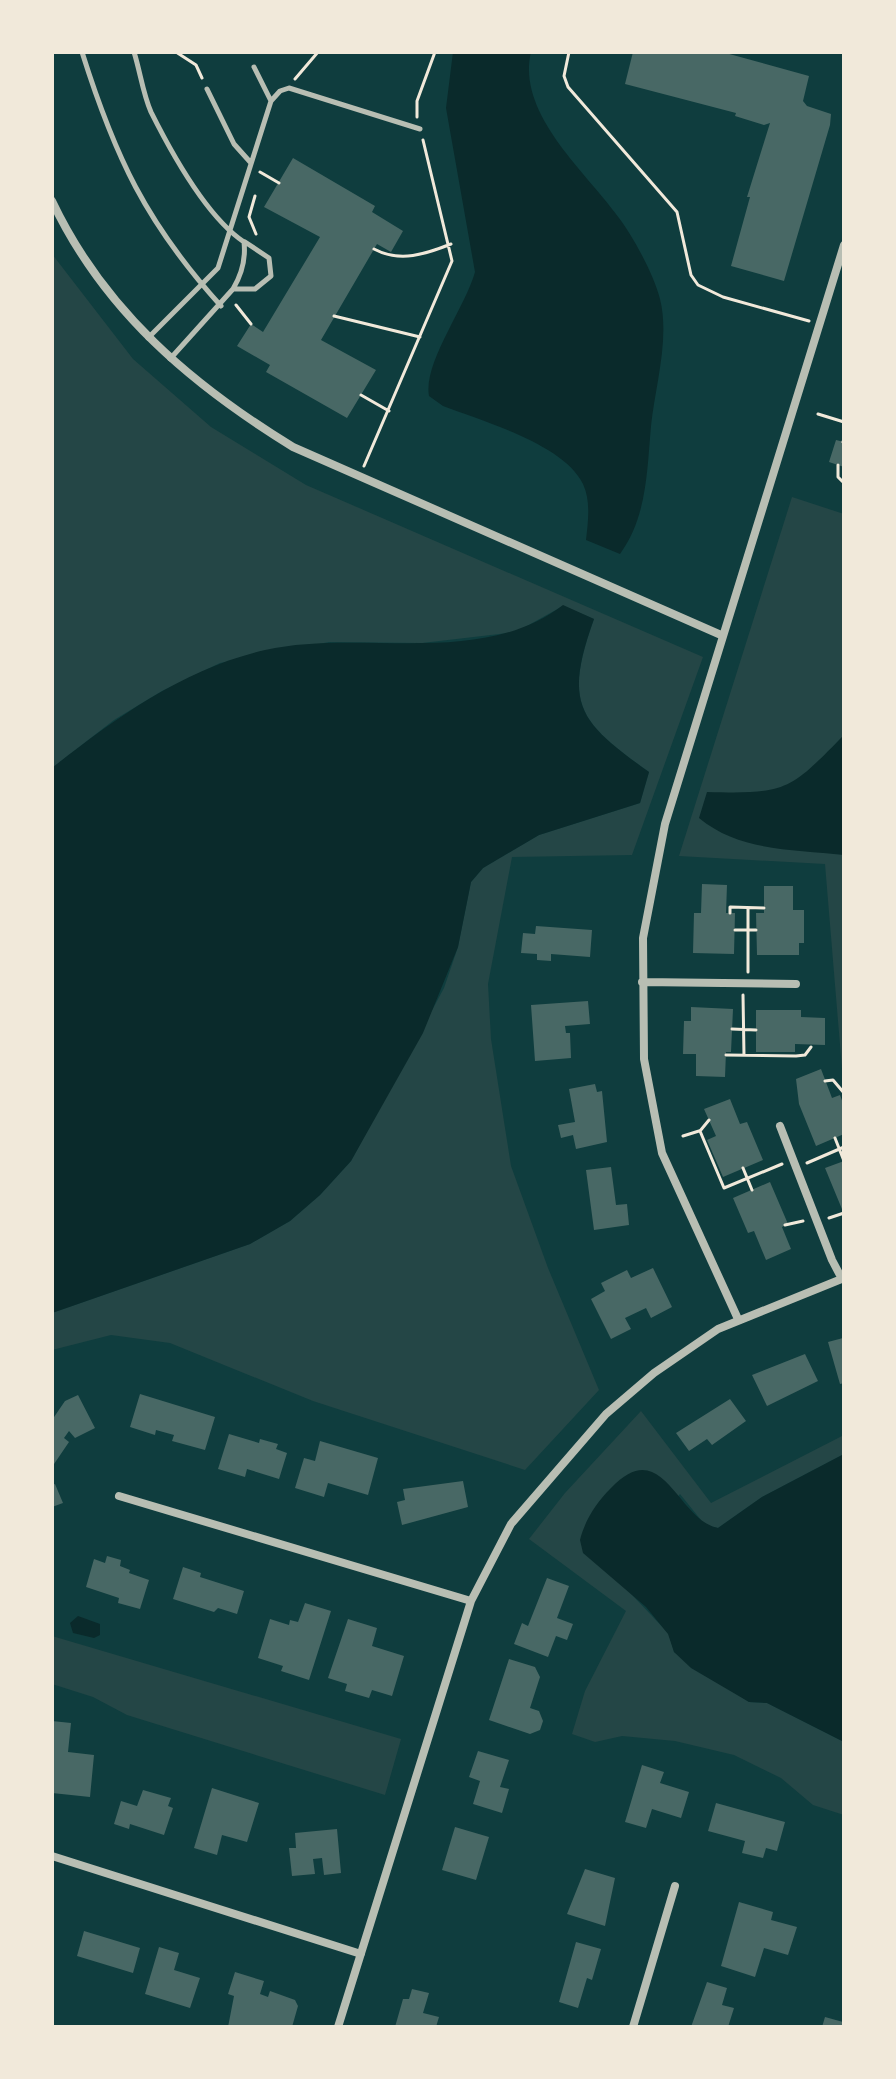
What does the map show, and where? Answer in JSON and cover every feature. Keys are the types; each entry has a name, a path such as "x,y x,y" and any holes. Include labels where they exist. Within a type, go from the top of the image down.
{"street":[{"path":"52,201 98,280 147,338 169,360 243,417 293,447 721,635"},
{"path":"738,1319 662,1153 644,1059 643,938 653,874 721,635 844,245"},
{"path":"642,982 796,984"},
{"path":"338,2027 471,1601 511,1524 606,1414 654,1373 738,1319 843,1279 780,1126"},
{"path":"119,1496 471,1601"},
{"path":"52,1856 361,1954"},
{"path":"633,2027 675,1886"}],"lane":[{"path":"82,52 107,132 143,205 221,306"},
{"path":"134,52 150,110 200,194 232,233 265,253 272,270 262,287 233,289"},
{"path":"254,67 271,101"},
{"path":"147,338 218,268 232,233 271,101 280,91 289,88 420,129"},
{"path":"207,89 234,144 252,163"},
{"path":"169,360 221,306 233,289 241,276 244,242"}],"path":[{"path":"177,52 196,65 207,89"},
{"path":"289,88 318,52"},
{"path":"359,477 449,271 451,244 420,129 417,101 435,52"},
{"path":"569,52 564,76 568,87 677,212 691,275 698,285 723,297 819,324"},
{"path":"252,163 279,183"},
{"path":"374,249 408,257 451,244"},
{"path":"235,302 251,324"},
{"path":"334,316 420,337"},
{"path":"361,395 389,411"},
{"path":"818,414 844,422"},
{"path":"838,465 838,477 844,483"},
{"path":"730,913 730,907 764,908"},
{"path":"744,1055 748,908"},
{"path":"735,930 756,930"},
{"path":"732,1029 756,1030"},
{"path":"726,1055 796,1056 805,1055 811,1047"},
{"path":"825,1081 833,1080 844,1093"},
{"path":"683,1136 700,1131 709,1120"},
{"path":"700,1131 724,1188 842,1148"},
{"path":"835,1138 842,1148 844,1161"},
{"path":"743,1168 752,1190"},
{"path":"785,1225 815,1216"}],"shaded area":[{"path":"453,52 531,52 529,75 534,98 544,120 573,162 625,226 657,289 663,314 663,346 647,477 636,525 620,554 586,540 586,491 573,470 559,457 520,436 443,406 429,396 432,368 475,272 446,108"},
{"path":"52,254 133,359 211,427 306,485 703,657 632,855 512,857 488,984 491,1039 511,1166 548,1268 599,1390 525,1470 313,1401 170,1343 111,1335 52,1350 52,1313 250,1244 290,1221 320,1195 351,1161 444,988 458,947 471,882 483,868 539,835 640,803 649,772 607,739 584,709 579,692 580,672 594,619 563,606 516,632 422,643 329,642 220,663 162,691 114,720 52,768"},
{"path":"792,497 844,514 844,1093 825,864 679,856"},
{"path":"563,605 594,619 580,672 579,692 593,724 625,755 649,772 640,803 539,835 483,868 471,882 458,947 423,1033 351,1161 320,1195 290,1221 250,1244 52,1313 52,768 152,697 235,658 302,644 457,642 494,636 530,624"},
{"path":"844,735 844,855 749,843 715,829 699,818 707,792 754,792 785,785 811,768"},
{"path":"641,1411 711,1503 844,1435 844,1454 762,1497 718,1528 705,1525 680,1494 618,1580 669,1634 674,1652 749,1702 767,1703 844,1742 844,1815 813,1805 781,1778 734,1755 675,1741 622,1736 595,1742 572,1734 585,1691 626,1611 529,1539 565,1493"},
{"path":"844,1454 844,1742 767,1703 749,1702 691,1668 674,1652 668,1634 646,1607 583,1553 580,1540 596,1506 611,1488 629,1474 644,1470 657,1474 691,1511 718,1528 762,1497"},
{"path":"78,1616 100,1624 100,1635 94,1638 73,1633 70,1623"},
{"path":"52,1636 401,1739 385,1795 127,1715 93,1697 52,1684"}],"building":[{"path":"633,52 722,52 809,76 803,101 807,106 831,114 830,125 784,281 731,266 750,197 747,197 770,123 764,125 735,116 736,113 625,84"},
{"path":"293,158 375,206 372,212 403,231 391,252 377,244 321,340 376,370 347,418 266,372 270,365 237,346 251,324 263,332 320,237 264,207"},
{"path":"836,440 844,442 844,467 829,462"},
{"path":"702,884 727,885 726,913 735,913 734,954 693,953 694,913 701,913"},
{"path":"764,886 793,886 793,910 804,910 804,943 799,943 799,955 757,955 756,913 764,913"},
{"path":"536,926 592,930 590,957 551,954 551,961 537,960 537,954 521,953 523,933 535,934"},
{"path":"588,1001 590,1024 565,1026 566,1033 570,1033 571,1058 535,1061 531,1005"},
{"path":"691,1007 733,1009 731,1052 726,1052 725,1077 696,1076 696,1054 683,1054 684,1021 691,1021"},
{"path":"756,1010 801,1010 801,1017 825,1018 825,1045 795,1044 795,1052 756,1052"},
{"path":"821,1069 832,1098 840,1095 844,1106 844,1134 816,1146 799,1104 796,1079"},
{"path":"595,1084 597,1092 602,1091 607,1142 576,1149 573,1135 561,1138 558,1125 575,1122 569,1089"},
{"path":"730,1099 740,1124 747,1122 763,1160 723,1177 707,1140 716,1136 704,1109"},
{"path":"844,1161 844,1214 825,1168"},
{"path":"611,1167 616,1205 627,1204 629,1225 594,1230 586,1170"},
{"path":"770,1182 788,1224 782,1227 791,1249 766,1260 754,1231 748,1233 733,1198"},
{"path":"653,1268 672,1307 651,1318 646,1308 625,1318 631,1329 611,1339 591,1299 605,1291 601,1283 627,1270 631,1278"},
{"path":"843,1338 844,1383 840,1384 828,1342"},
{"path":"805,1354 818,1381 767,1406 752,1375"},
{"path":"140,1394 215,1417 205,1450 172,1441 174,1435 156,1430 155,1435 130,1427"},
{"path":"78,1395 95,1428 75,1438 69,1431 64,1438 69,1442 52,1467 52,1420 65,1401"},
{"path":"730,1399 746,1421 712,1445 707,1439 689,1451 676,1433"},
{"path":"229,1434 259,1443 260,1439 278,1444 276,1449 287,1453 279,1479 247,1469 245,1477 218,1469"},
{"path":"320,1441 378,1458 368,1495 328,1483 324,1497 295,1488 304,1458 315,1461"},
{"path":"463,1481 468,1507 402,1525 397,1502 405,1500 403,1489"},
{"path":"55,1484 63,1503 52,1507 52,1485"},
{"path":"107,1556 121,1560 120,1566 130,1570 129,1573 149,1580 140,1609 118,1603 119,1598 86,1587 94,1559 105,1563"},
{"path":"183,1567 201,1573 200,1577 244,1591 237,1614 218,1608 214,1612 173,1599"},
{"path":"547,1578 569,1586 557,1618 573,1624 567,1640 556,1636 548,1657 514,1644 522,1623 528,1626"},
{"path":"305,1603 331,1611 309,1680 281,1671 283,1666 258,1658 270,1619 289,1625 290,1620 298,1622"},
{"path":"348,1619 377,1628 372,1646 404,1656 392,1696 372,1690 369,1698 345,1691 347,1684 328,1678"},
{"path":"509,1659 535,1667 540,1677 530,1708 539,1711 543,1721 540,1730 530,1734 489,1720"},
{"path":"52,1721 71,1723 68,1752 94,1755 90,1797 52,1793"},
{"path":"478,1751 509,1760 500,1787 509,1789 502,1813 473,1804 480,1781 469,1777"},
{"path":"642,1765 664,1772 660,1783 689,1792 681,1818 652,1809 646,1828 625,1822"},
{"path":"212,1788 259,1803 247,1842 222,1835 217,1855 194,1848"},
{"path":"143,1790 171,1798 168,1806 173,1808 164,1835 130,1824 129,1829 114,1824 121,1801 137,1806"},
{"path":"716,1803 785,1822 777,1851 766,1848 763,1858 742,1853 745,1841 708,1831"},
{"path":"455,1827 489,1837 476,1880 442,1870"},
{"path":"337,1829 341,1873 324,1875 322,1858 313,1859 315,1874 292,1876 289,1848 296,1848 295,1833"},
{"path":"585,1869 615,1878 605,1926 567,1914"},
{"path":"739,1902 773,1912 771,1920 797,1927 788,1955 764,1948 755,1977 721,1966"},
{"path":"84,1931 140,1948 133,1973 77,1956"},
{"path":"576,1942 601,1949 592,1980 587,1978 578,2008 559,2002"},
{"path":"159,1947 179,1953 174,1970 200,1978 190,2008 145,1994"},
{"path":"235,1972 264,1981 260,1994 268,1997 270,1991 295,2000 298,2006 292,2027 228,2027 234,1996 228,1994"},
{"path":"707,1982 727,1988 722,2005 734,2008 728,2027 691,2027"},
{"path":"412,1989 429,1993 423,2013 439,2017 436,2027 395,2027 403,1999 409,1999"},
{"path":"825,2017 843,2022 842,2027 822,2027"}]}
